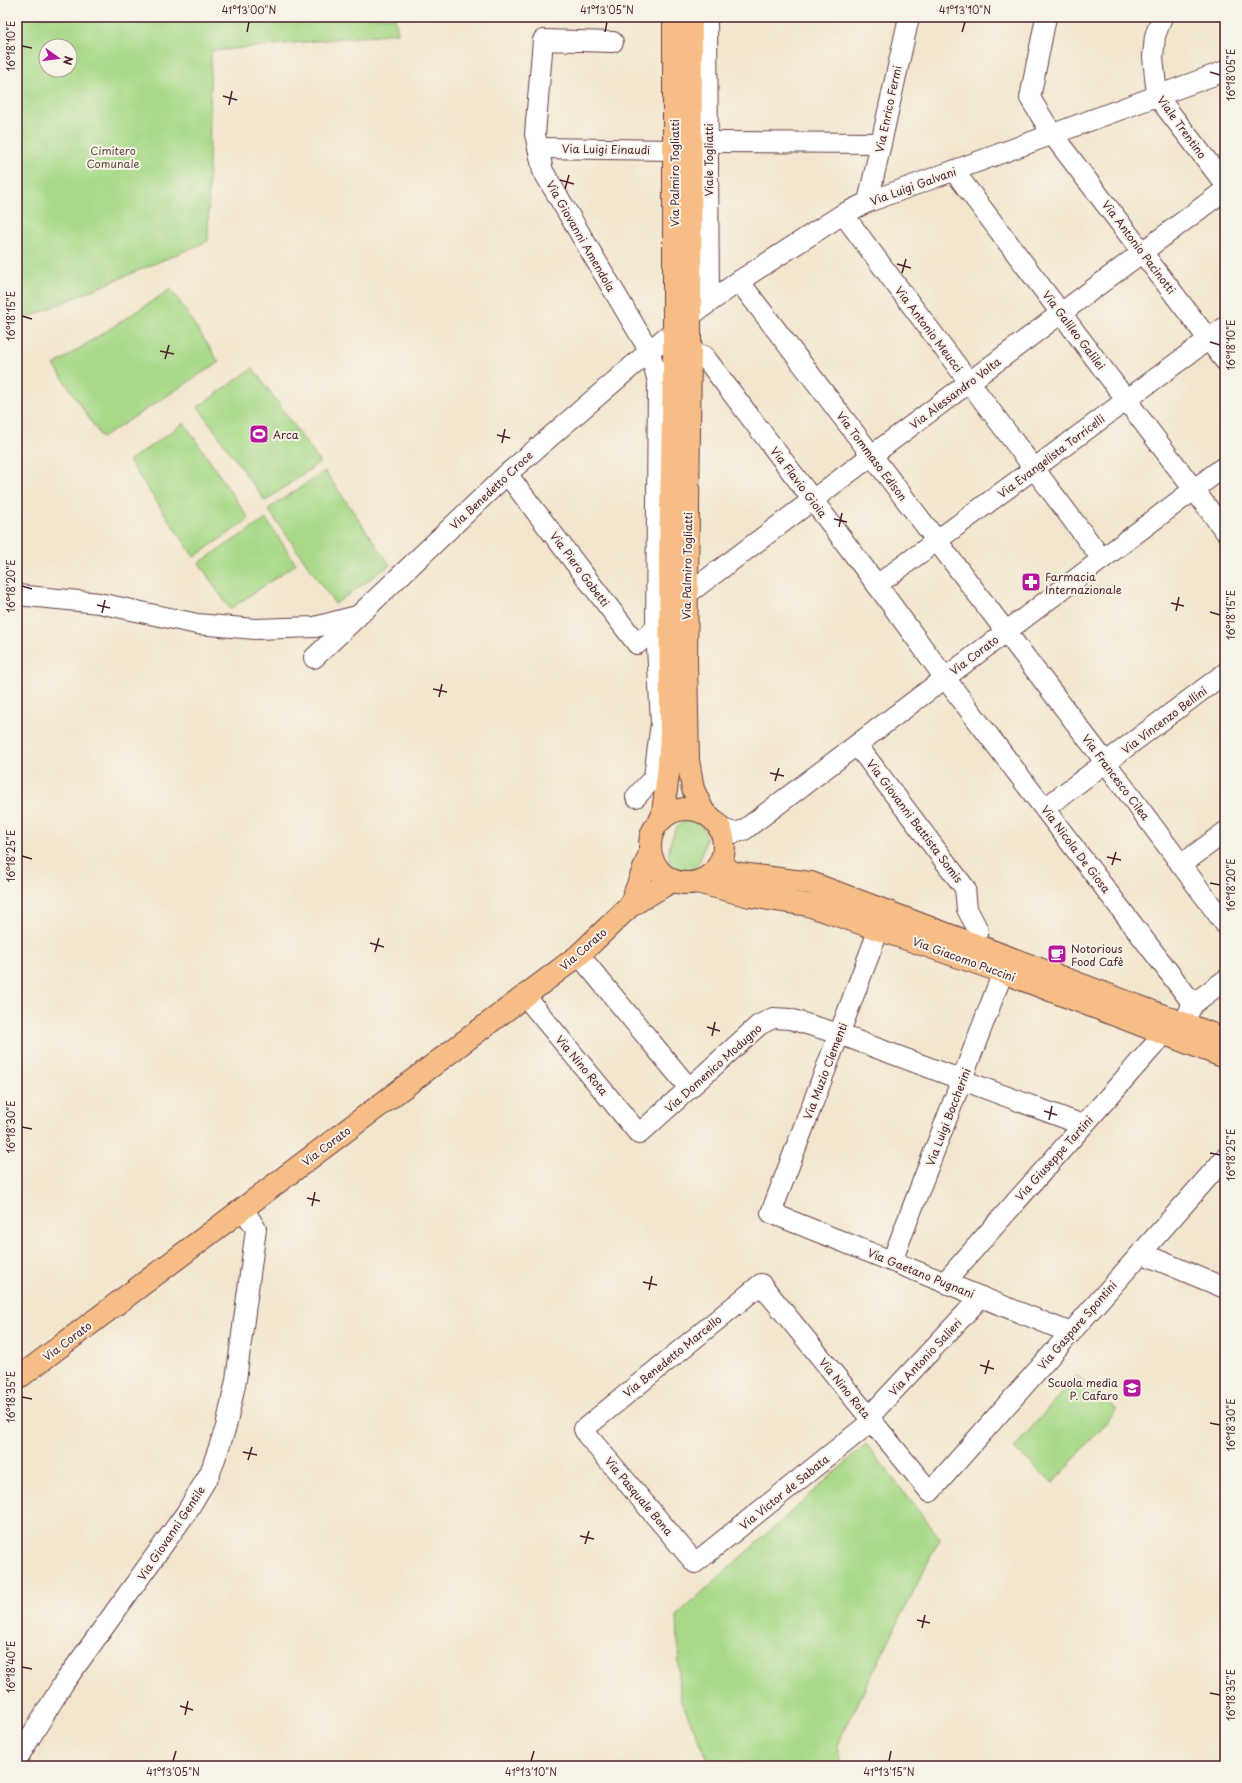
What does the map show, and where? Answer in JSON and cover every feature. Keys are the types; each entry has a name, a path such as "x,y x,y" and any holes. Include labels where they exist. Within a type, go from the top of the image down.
{"main road":[{"name":"Via Palmiro Togliatti","path":"662,819 668,776 671,738 670,555 674,330 674,17"},
{"name":"Via Palmiro Togliatti","path":"691,17 690,351 686,595 688,760 693,789 704,813"},
{"path":"674,330 690,316"},
{"name":"Via Corato","path":"630,906 650,853 650,840 654,829 662,819 671,812 682,809 694,809 704,813"},
{"path":"650,853 654,864 662,874 672,881 684,883 697,882 706,878 714,872 720,863 724,848 720,828 714,820 704,813"},
{"name":"Via Giacomo Puccini","path":"720,863 733,873 810,883 1225,1039"},
{"name":"Via Corato","path":"17,1379 579,955 630,906 672,881"},
{"name":"Via Giacomo Puccini","path":"697,882 750,896 808,905 1003,972 1225,1057"}],"street":[{"name":"Viale Togliatti","path":"706,17 709,302"},
{"name":"Via Enrico Fermi","path":"868,202 909,17"},
{"name":"Via Antonio Pacinotti","path":"1046,17 1030,98 1052,134 1225,361"},
{"name":"Viale Trentino","path":"1162,17 1155,36 1153,57 1157,96 1225,184"},
{"name":"Via Giovanni Amendola","path":"613,42 543,40 535,134 543,171 650,352 658,382 656,628 661,723 654,778 636,797"},
{"name":"Via Luigi Galvani","path":"690,316 739,281 843,214 868,202 1225,71"},
{"path":"708,142 881,143"},
{"name":"Via Luigi Einaudi","path":"538,148 674,150"},
{"name":"Via Galileo Galilei","path":"954,171 1225,531"},
{"name":"Via Alessandro Volta","path":"686,595 1225,190"},
{"name":"Via Antonio Meucci","path":"843,214 1102,559"},
{"name":"Via Tommaso Edison","path":"739,281 1005,632"},
{"name":"Via Evangelista Torricelli","path":"877,585 1035,470 1126,399 1225,327"},
{"name":"Via Benedetto Croce","path":"314,658 507,474 674,330"},
{"name":"Via Flavio Gioia","path":"690,351 704,356 877,585 945,678"},
{"name":"Via Corato","path":"720,828 734,833 744,830 1225,466"},
{"name":"Via Piero Gobetti","path":"507,474 637,644 656,628"},
{"path":"17,595 99,603 197,624 255,629 315,627 357,616"},
{"name":"Via Francesco Cilea","path":"1005,632 1106,763 1225,924"},
{"name":"Via Vincenzo Bellini","path":"1045,808 1225,673"},
{"name":"Via Nicola De Giosa","path":"945,678 1193,1004"},
{"name":"Via Giovanni Battista Somis","path":"857,745 965,888 967,909 978,930 973,944"},
{"path":"1182,865 1225,832"},
{"name":"Via Muzio Clementi","path":"771,1213 879,929"},
{"path":"579,955 689,1088"},
{"name":"Via Luigi Boccherini","path":"892,1261 1003,972"},
{"path":"1183,1024 1193,1004 1225,980"},
{"name":"Via Nino Rota","path":"525,996 639,1134"},
{"name":"Via Domenico Modugno","path":"639,1134 759,1025 773,1018 790,1019 839,1034 1083,1125"},
{"name":"Via Giuseppe Tartini","path":"945,1282 1164,1034"},
{"name":"Via Gaspare Spontini","path":"930,1492 1141,1253 1224,1162"},
{"name":"Via Giovanni Gentile","path":"19,1751 63,1684 186,1513 210,1473 226,1427 236,1380 256,1229 243,1208"},
{"name":"Via Gaetano Pugnani","path":"771,1213 1071,1333"},
{"path":"1141,1253 1225,1288"},
{"name":"Via Nino Rota","path":"761,1284 930,1492"},
{"name":"Via Benedetto Marcello","path":"584,1429 761,1284"},
{"name":"Via Antonio Salieri","path":"871,1419 981,1297"},
{"name":"Via Victor de Sabata","path":"695,1563 871,1419"},
{"name":"Via Pasquale Bona","path":"584,1429 587,1435 695,1563"}],"green space":[{"name":"Cimitero Comunale","path":"17,17 395,17 398,33 211,51 208,241 17,322"},
{"path":"171,289 219,362 102,438 54,365"},
{"name":"Arca","path":"253,368 320,462 265,501 198,407"},
{"path":"184,423 249,519 194,557 129,461"},
{"path":"325,471 390,565 335,604 268,509"},
{"path":"266,519 296,564 230,609 199,563"},
{"path":"686,821 699,824 704,830 706,837 698,864 695,868 687,872 682,872 674,869 669,861 668,854 670,843 676,829 679,825"},
{"path":"1077,1375 1117,1410 1053,1483 1014,1448"},
{"path":"866,1444 940,1538 837,1745 841,1766 711,1766 680,1698 677,1615"}],"place":[{"name":"Arca","path":"259,434"},
{"name":"Farmacia Internazionale","path":"1031,582"},
{"name":"Notorious Food Cafè","path":"1057,954"},
{"name":"Scuola media P. Cafaro","path":"1132,1388"}]}
